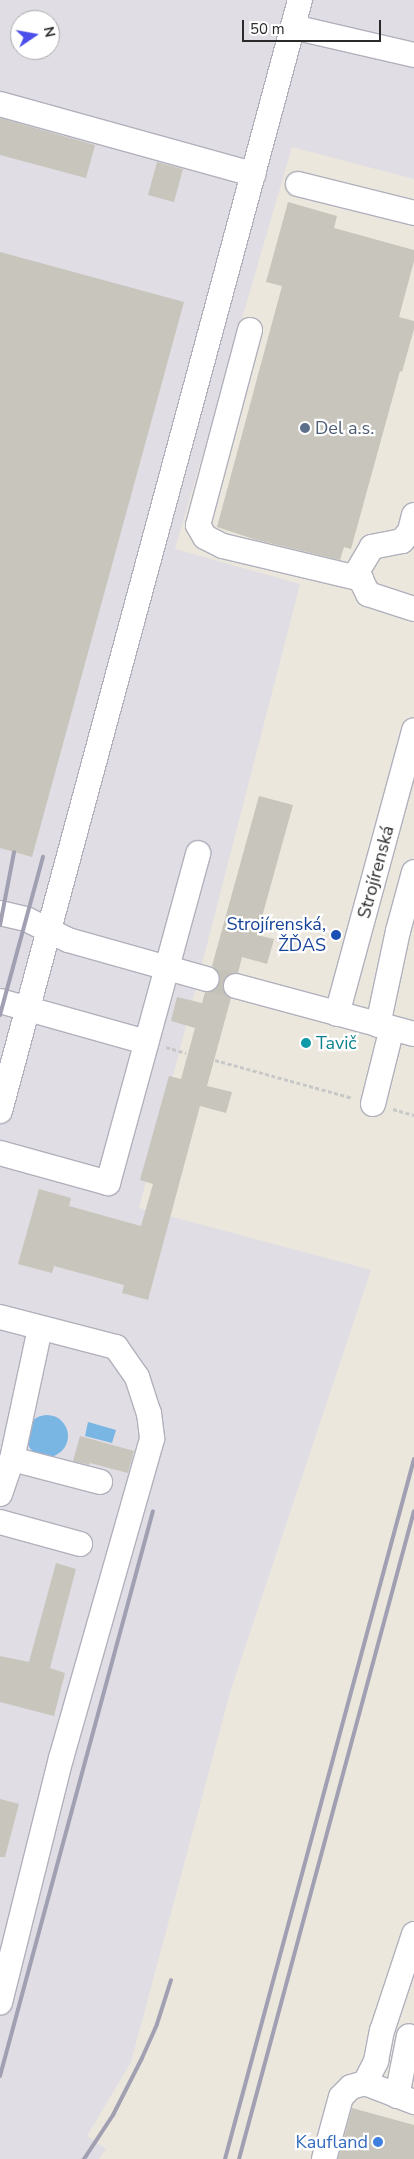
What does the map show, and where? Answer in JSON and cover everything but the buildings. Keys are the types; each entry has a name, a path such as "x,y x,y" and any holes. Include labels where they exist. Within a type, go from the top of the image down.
{"street":[{"path":"0,1111 300,0"},
{"path":"293,26 414,56"},
{"path":"0,104 253,174"},
{"path":"298,184 414,213"},
{"path":"250,330 198,525 205,538 223,546 360,579"},
{"path":"414,515 410,531 402,541 372,547 357,572 368,594 414,609"},
{"name":"Strojírenská","path":"337,1014 414,730"},
{"path":"0,1153 108,1183 198,853"},
{"path":"373,1104 395,1029 398,931 414,872"},
{"path":"0,913 26,919 68,940 207,979"},
{"path":"236,986 395,1029"},
{"path":"0,1001 146,1042"},
{"path":"0,1317 116,1347 137,1377 149,1413 152,1438 62,1758 0,2002"},
{"path":"0,1494 12,1459 40,1328"},
{"path":"12,1459 100,1482"},
{"path":"0,1522 80,1544"},
{"path":"365,2083 376,2061 382,2031 408,1971 414,1934"},
{"path":"324,2159 341,2097 350,2086 365,2083 406,2099 408,2036"}],"path":[{"path":"215,1060 373,1104"}],"shaded area":[{"path":"0,0 414,0 414,179 292,147 175,549 300,584 139,1208 371,1270 231,1689 131,2062 87,2136 106,2149 99,2159 0,2159"}],"water":[{"path":"47,1415 62,1421 68,1436 62,1451 47,1457 32,1451 26,1436 32,1421"},
{"path":"88,1422 116,1430 112,1443 85,1436"}],"tunnel":[{"path":"207,979 236,986"}],"railway":[{"path":"0,925 14,852"},
{"path":"0,1015 43,857"},
{"path":"225,2159 414,1459"},
{"path":"0,2076 153,1511"},
{"path":"239,2159 414,1511"},
{"path":"84,2159 113,2115 142,2058 157,2024 171,1980"}],"place":[{"name":"Del a.s.","path":"305,428"},
{"name":"Strojírenská, ŽĎAS","path":"336,935"},
{"name":"Tavič","path":"306,1043"},
{"name":"Kaufland","path":"378,2142"}]}
